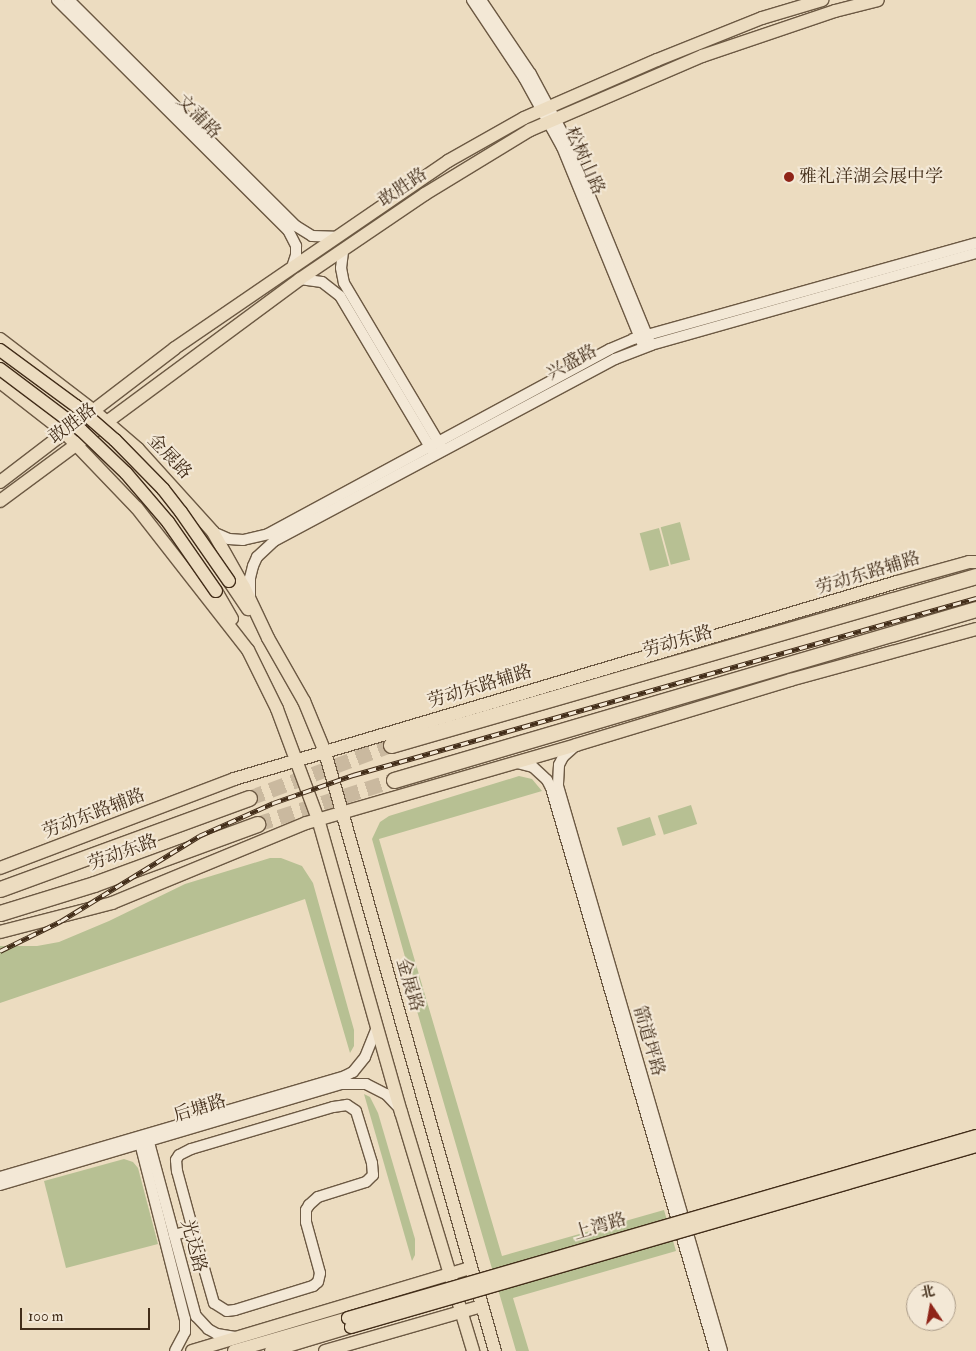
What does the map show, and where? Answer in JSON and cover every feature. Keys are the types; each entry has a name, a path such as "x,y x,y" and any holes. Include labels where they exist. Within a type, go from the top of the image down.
{"highway":[{"name":"劳动东路","path":"391,745 976,576"},
{"path":"394,780 976,609"},
{"name":"劳动东路","path":"0,888 249,798"},
{"name":"劳动东路","path":"0,913 94,884 257,824"}],"main road":[{"name":"敢胜路","path":"0,482 174,348 448,161 546,108 657,60 782,12 822,0"},
{"name":"敢胜路","path":"0,501 300,279 477,161 553,121 702,56 835,11 878,0"},
{"name":"金展路","path":"0,339 94,411 138,449 169,481 213,532 268,638 304,701 325,752 495,1351"},
{"name":"金展路","path":"0,350 76,406 115,440 163,489 268,638"},
{"path":"0,369 82,430 126,473 168,522 216,590 277,709 318,819 401,1112 473,1351"},
{"path":"0,382 64,432 137,508 248,650"},
{"name":"劳动东路辅路","path":"0,868 234,780 297,760 897,582 969,562 976,562"},
{"path":"0,932 112,903 318,819 516,763 790,680 976,629"},
{"name":"上湾路","path":"271,1351 350,1323 976,1136"},
{"name":"上湾路","path":"234,1351 350,1323 976,1146"},
{"path":"192,1351 471,1268"},
{"path":"325,1351 482,1306"}],"street":[{"name":"文蒲路","path":"57,0 288,230 296,246 292,267"},
{"name":"文蒲路","path":"69,0 296,226 312,236 335,237"},
{"name":"松树山路","path":"472,0 546,108"},
{"name":"松树山路","path":"481,0 553,121 562,147 647,346"},
{"path":"782,12 790,0"},
{"name":"兴盛路","path":"251,602 249,587 253,566 257,557 274,541 610,349 643,336 976,243"},
{"path":"343,252 340,268 344,284 436,449"},
{"name":"兴盛路","path":"213,532 229,539 243,540 268,534 615,359 647,346 976,253"},
{"path":"300,279 322,282 340,296 436,449"},
{"name":"箭道坪路","path":"576,745 563,757 559,765 558,786 722,1351"},
{"name":"箭道坪路","path":"516,763 533,767 547,780 551,788 715,1351"},
{"name":"后塘路","path":"0,1185 345,1076 353,1072 365,1058 377,1027"},
{"name":"后塘路","path":"0,1177 350,1083 366,1084 380,1090 393,1100 401,1112"},
{"path":"347,1105 356,1111 372,1163 373,1174 366,1182 318,1198 306,1210 306,1222 320,1273 318,1282 313,1286 235,1310 219,1308 211,1296 193,1230 177,1171 176,1160 179,1155 191,1149 333,1107 347,1105"},
{"name":"光达路","path":"144,1139 174,1235 196,1316 208,1329 217,1334 240,1336"},
{"name":"光达路","path":"144,1139 185,1319 185,1332 175,1351"},
{"path":"174,1235 193,1230"}],"green space":[{"path":"680,522 690,560 671,565 661,527"},
{"path":"659,528 669,566 650,571 640,533"},
{"path":"519,776 532,779 542,791 379,839 502,1256 664,1210 676,1251 513,1298 529,1351 516,1351 417,1011 405,957 372,839 380,822 389,816"},
{"path":"691,805 697,824 664,835 658,816"},
{"path":"650,817 656,835 623,846 617,828"},
{"path":"270,858 281,858 302,866 313,883 354,1030 354,1046 350,1053 305,899 0,1003 0,946 37,946 59,942 109,921 185,884"},
{"path":"364,1094 370,1097 378,1113 415,1239 415,1255 412,1261"},
{"path":"124,1159 133,1162 138,1168 158,1244 66,1268 44,1181"}],"tunnel":[{"path":"249,798 391,745"},
{"path":"257,824 394,780"}],"railway":[{"path":"0,951 61,921 199,836 273,803 353,775 976,598"}],"place":[{"name":"雅礼洋湖会展中学","path":"789,177"}]}
